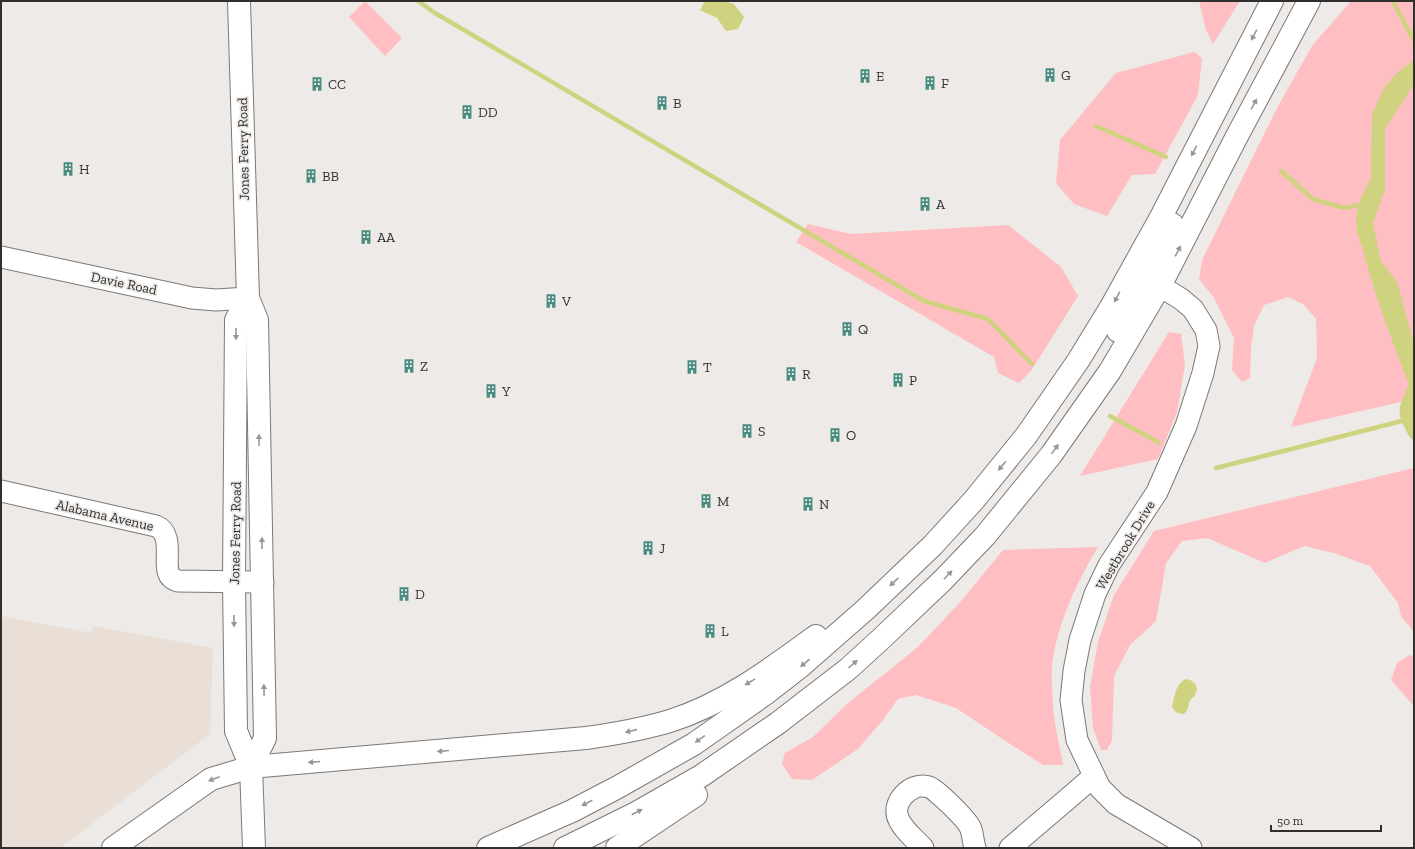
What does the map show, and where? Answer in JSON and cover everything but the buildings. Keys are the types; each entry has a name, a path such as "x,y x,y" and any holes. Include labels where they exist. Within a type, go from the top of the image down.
{"main road":[{"name":"Jones Ferry Road","path":"239,1 248,298 257,320 263,582 265,738 252,767"},
{"path":"488,848 572,811 694,744 765,694 801,666 866,609 934,545 974,500 1026,436 1078,361 1136,263 1272,1"},
{"path":"565,848 636,814 701,776 778,723 848,669 938,585 985,536 1051,455 1110,371 1160,286 1236,138 1309,1"},
{"path":"1160,286 1155,278 1156,266 1160,250 1179,207 1175,189"},
{"path":"1110,371 1108,349 1136,295 1141,278 1140,267 1136,263"},
{"name":"Jones Ferry Road","path":"248,298 236,320 234,582 236,731 252,767 254,848"},
{"path":"113,848 211,779 252,767 564,740 628,732 671,720 710,704 735,691 772,669 832,624 866,609"},
{"path":"618,848 767,745 778,723"}],"street":[{"name":"Davie Road","path":"1,257 192,298 216,300 248,298"},
{"name":"Westbrook Drive","path":"1160,286 1181,299 1192,309 1206,330 1209,346 1201,379 1186,426 1173,458 1157,492 1109,566 1095,594 1080,640 1074,671 1071,700 1077,740 1100,788 1116,804 1191,848"},
{"name":"Alabama Avenue","path":"1,491 161,528 166,537 168,572 171,578 178,581 263,582"},
{"path":"1010,848 1094,776"},
{"path":"923,848 898,819 897,808 901,798 908,790 919,786 930,787 939,793 970,827 974,848"}],"shaded area":[{"path":"365,1 402,38 385,56 349,17"},
{"path":"705,1 724,1 734,4 744,17 738,29 726,31 717,18 700,10"},
{"path":"1199,1 1240,1 1213,44 1206,30"},
{"path":"1351,1 1414,1 1414,399 1291,427 1317,358 1316,319 1303,304 1288,297 1264,305 1254,326 1251,348 1250,378 1242,382 1232,370 1234,338 1214,298 1199,279 1202,260 1277,108 1312,46"},
{"path":"1194,52 1202,58 1198,95 1155,174 1132,175 1107,216 1074,204 1056,183 1060,140 1116,73"},
{"path":"1414,60 1414,84 1385,129 1385,189 1373,224 1381,261 1397,282 1414,344 1414,441 1407,433 1400,416 1400,406 1409,384 1379,304 1358,236 1356,223 1359,203 1371,179 1372,114 1384,88 1398,72"},
{"path":"808,224 851,234 1008,225 1061,267 1078,296 1031,371 1019,383 998,373 994,357 796,242"},
{"path":"1169,332 1181,334 1185,365 1177,412 1158,459 1080,476"},
{"path":"1414,468 1414,632 1401,616 1398,603 1370,566 1334,553 1304,546 1265,563 1207,538 1182,541 1166,563 1156,621 1130,645 1114,676 1112,740 1107,750 1101,750 1093,728 1090,687 1098,642 1114,595 1154,531"},
{"path":"1098,547 1084,571 1067,608 1053,654 1052,691 1056,728 1063,765 1043,765 956,708 916,695 898,699 883,720 858,749 812,780 792,779 782,764 785,753 813,737 848,703 918,647 961,601 1003,550"},
{"path":"1,616 92,633 93,626 213,648 210,734 60,848 1,848"},
{"path":"1410,655 1414,656 1414,706 1391,680 1397,663"},
{"path":"1186,679 1194,682 1197,689 1195,695 1189,702 1187,710 1184,714 1182,714 1174,710 1172,707 1178,687 1182,681"}],"waterway":[{"path":"418,1 435,13 924,301 988,319 1032,364"},
{"path":"1393,1 1414,41"},
{"path":"1096,126 1166,157"},
{"path":"1281,171 1313,199 1344,208 1365,204"},
{"path":"1110,416 1158,442"},
{"path":"1216,468 1406,420"}],"place":[{"name":"G","path":"1050,75"},
{"name":"E","path":"865,76"},
{"name":"F","path":"930,83"},
{"name":"CC","path":"317,84"},
{"name":"B","path":"662,103"},
{"name":"DD","path":"467,112"},
{"name":"H","path":"68,169"},
{"name":"BB","path":"311,176"},
{"name":"A","path":"925,204"},
{"name":"AA","path":"366,237"},
{"name":"V","path":"551,301"},
{"name":"Q","path":"847,329"},
{"name":"Z","path":"409,366"},
{"name":"T","path":"692,367"},
{"name":"R","path":"791,374"},
{"name":"P","path":"898,380"},
{"name":"Y","path":"491,391"},
{"name":"S","path":"747,431"},
{"name":"O","path":"835,435"},
{"name":"M","path":"706,501"},
{"name":"N","path":"808,504"},
{"name":"J","path":"648,548"},
{"name":"D","path":"404,594"},
{"name":"L","path":"710,631"}]}
